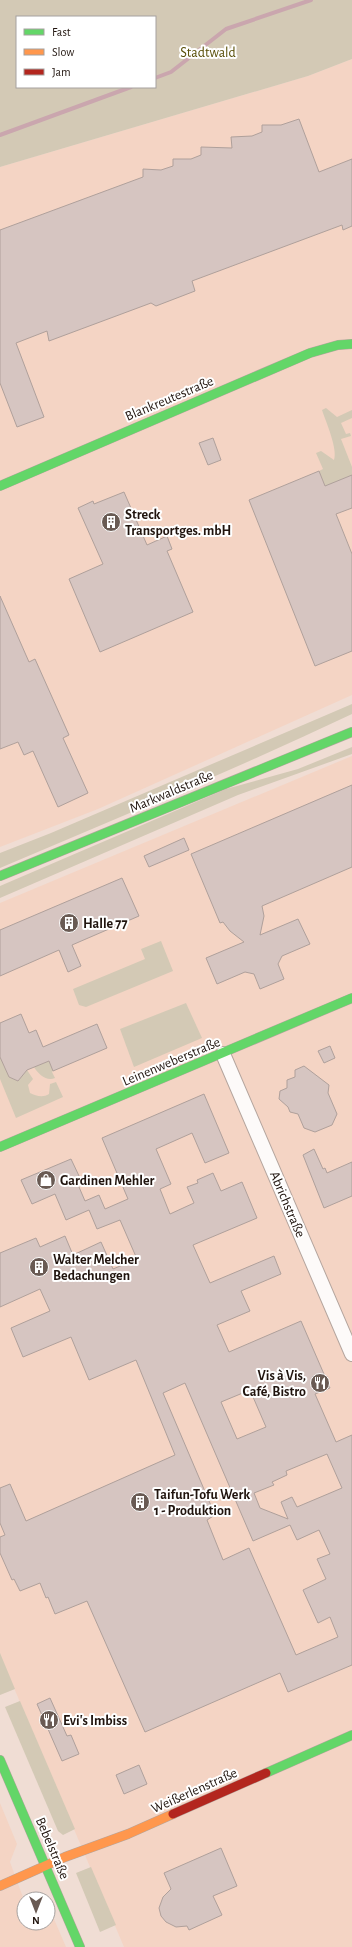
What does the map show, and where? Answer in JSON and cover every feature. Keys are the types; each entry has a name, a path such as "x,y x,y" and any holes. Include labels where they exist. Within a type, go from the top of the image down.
{"street":[{"name":"Blankreutestraße","path":"0,486 310,353 338,345 352,344"},
{"name":"Markwaldstraße","path":"0,876 352,732"},
{"name":"Leinenweberstraße","path":"0,1147 223,1054 352,998"},
{"name":"Abrichstraße","path":"223,1054 352,1354"},
{"name":"Weißerlenstraße","path":"0,1886 45,1866 128,1834 352,1735"},
{"name":"Bebelstraße","path":"0,1760 80,1947"}],"shaded area":[{"path":"352,59 352,695 98,809 0,847 0,167 308,76"},
{"path":"352,756 352,1947 124,1947 0,1655 0,903"},
{"path":"0,1803 17,1844 10,1862 21,1891 16,1891 16,1931 56,1931 56,1924 66,1947 0,1947"}],"green space":[{"name":"Stadtwald","path":"0,0 352,0 352,59 308,76 0,167"},
{"path":"326,408 337,417 352,410 352,418 341,423 346,434 350,433 351,436 341,439 352,467 352,483 325,486 319,471 323,469 316,453 321,451 334,460 335,455 331,435 322,410"},
{"path":"352,704 352,714 177,793 0,868 0,853 51,833"},
{"path":"352,747 352,754 238,795 0,898 0,886 226,789 298,769"},
{"path":"161,941 173,971 86,1007 79,1005 73,989 145,959 141,949"},
{"path":"186,1003 202,1038 134,1067 120,1029"},
{"path":"0,1057 9,1077 18,1081 27,1070 33,1079 28,1085 30,1093 40,1096 47,1095 49,1094 50,1084 56,1082 63,1097 16,1118 0,1079"},
{"path":"49,1061 55,1078 52,1079 43,1077 34,1067"},
{"path":"0,1653 15,1689 0,1695"},
{"path":"20,1701 75,1829 63,1835 58,1831 5,1707"},
{"path":"91,1867 116,1925 100,1932 76,1873"}],"building":[{"path":"299,119 319,172 352,159 352,226 343,230 342,225 192,281 195,291 156,306 151,303 49,341 47,331 16,343 44,417 17,427 0,383 0,230 143,177 143,169 161,170 173,166 173,159 191,159 201,155 201,147 232,148 231,137 252,136 262,132 262,125 281,125"},
{"path":"213,438 221,460 208,465 199,443"},
{"path":"319,471 325,486 352,475 352,508 336,514 352,554 352,651 315,666 249,500"},
{"name":"Streck Transportges. mbH","path":"124,492 147,545 167,536 172,549 167,551 193,612 100,652 69,579 103,564 78,508 93,501 94,504"},
{"path":"0,596 29,662 35,659 69,735 63,738 88,793 58,807 33,751 24,755 18,742 0,749"},
{"path":"352,785 352,867 262,906 264,916 260,935 298,919 310,944 282,956 278,964 284,979 260,989 254,974 245,972 217,984 206,958 244,942 230,931 223,922 220,923 191,854"},
{"path":"184,838 189,850 149,867 144,856"},
{"name":"Halle 77","path":"122,878 139,916 72,945 81,966 68,972 59,950 0,976 0,930"},
{"path":"21,1014 29,1033 36,1030 43,1047 97,1024 107,1048 53,1071 49,1061 27,1070 18,1081 9,1077 0,1057 0,1023"},
{"path":"330,1046 335,1058 324,1063 318,1051"},
{"path":"304,1066 329,1085 328,1093 337,1114 332,1125 315,1132 304,1128 298,1114 290,1112 288,1107 279,1099 280,1091 287,1088 287,1080 295,1077 295,1070"},
{"path":"204,1094 229,1153 205,1163 192,1133 156,1149 171,1184 160,1189 170,1214 194,1203 187,1187 198,1183 197,1180 213,1173 221,1191 242,1182 257,1218 193,1245 210,1283 274,1256 281,1274 241,1291 250,1311 217,1325 229,1352 301,1321 330,1388 315,1394 336,1442 352,1435 352,1665 288,1692 280,1673 145,1732 87,1601 55,1614 40,1583 20,1591 14,1579 12,1580 0,1553 0,1537 5,1535 0,1523 0,1488 10,1484 26,1521 175,1455 136,1360 89,1380 71,1337 23,1357 11,1328 50,1311 40,1289 0,1307 0,1253 36,1238 40,1247 65,1236 73,1255 101,1242 113,1269 137,1259 120,1220 97,1229 89,1210 66,1220 55,1194 32,1204 21,1180 71,1159 80,1178 76,1180 85,1201 99,1195 105,1209 128,1199 102,1138","holes":["185,1383 253,1541 290,1525 297,1540 319,1530 330,1554 317,1559 326,1579 303,1590 318,1623 330,1617 338,1637 296,1655 249,1548 223,1560 207,1520 215,1515 163,1393","250,1390 266,1427 237,1439 221,1402","327,1454 342,1488 297,1507 292,1497 281,1502 288,1519 260,1508 254,1493 274,1485 272,1482 287,1475 286,1471"]},
{"path":"314,1149 323,1169 325,1168 327,1173 352,1162 352,1196 324,1208 303,1155"},
{"path":"50,1698 67,1736 71,1735 79,1754 62,1761 37,1704"},
{"path":"139,1765 147,1784 124,1794 116,1775"},
{"path":"221,1848 237,1886 213,1896 222,1915 189,1930 187,1926 176,1927 166,1922 161,1916 159,1908 163,1897 171,1889 164,1873"}],"waterway":[{"path":"156,78 171,72 226,29 311,0"},
{"path":"0,135 128,88"}],"traffic: fast":[{"path":"0,486 310,353 338,345 352,344"},
{"path":"0,876 352,732"},
{"path":"0,1147 352,998"},
{"path":"266,1773 352,1735"},
{"path":"0,1760 80,1947"}],"traffic: slow":[{"path":"0,1886 65,1857 128,1834 173,1814"}],"traffic: jam":[{"path":"173,1814 266,1773"}],"place":[{"name":"Streck Transportges. mbH","path":"111,522"},
{"name":"Halle 77","path":"69,923"},
{"name":"Gardinen Mehler","path":"46,1180"},
{"name":"Walter Melcher Bedachungen","path":"39,1267"},
{"name":"Vis à Vis, Café, Bistro","path":"320,1383"},
{"name":"Taifun-Tofu Werk 1 - Produktion","path":"140,1502"},
{"name":"Evi's Imbiss","path":"49,1720"}]}
